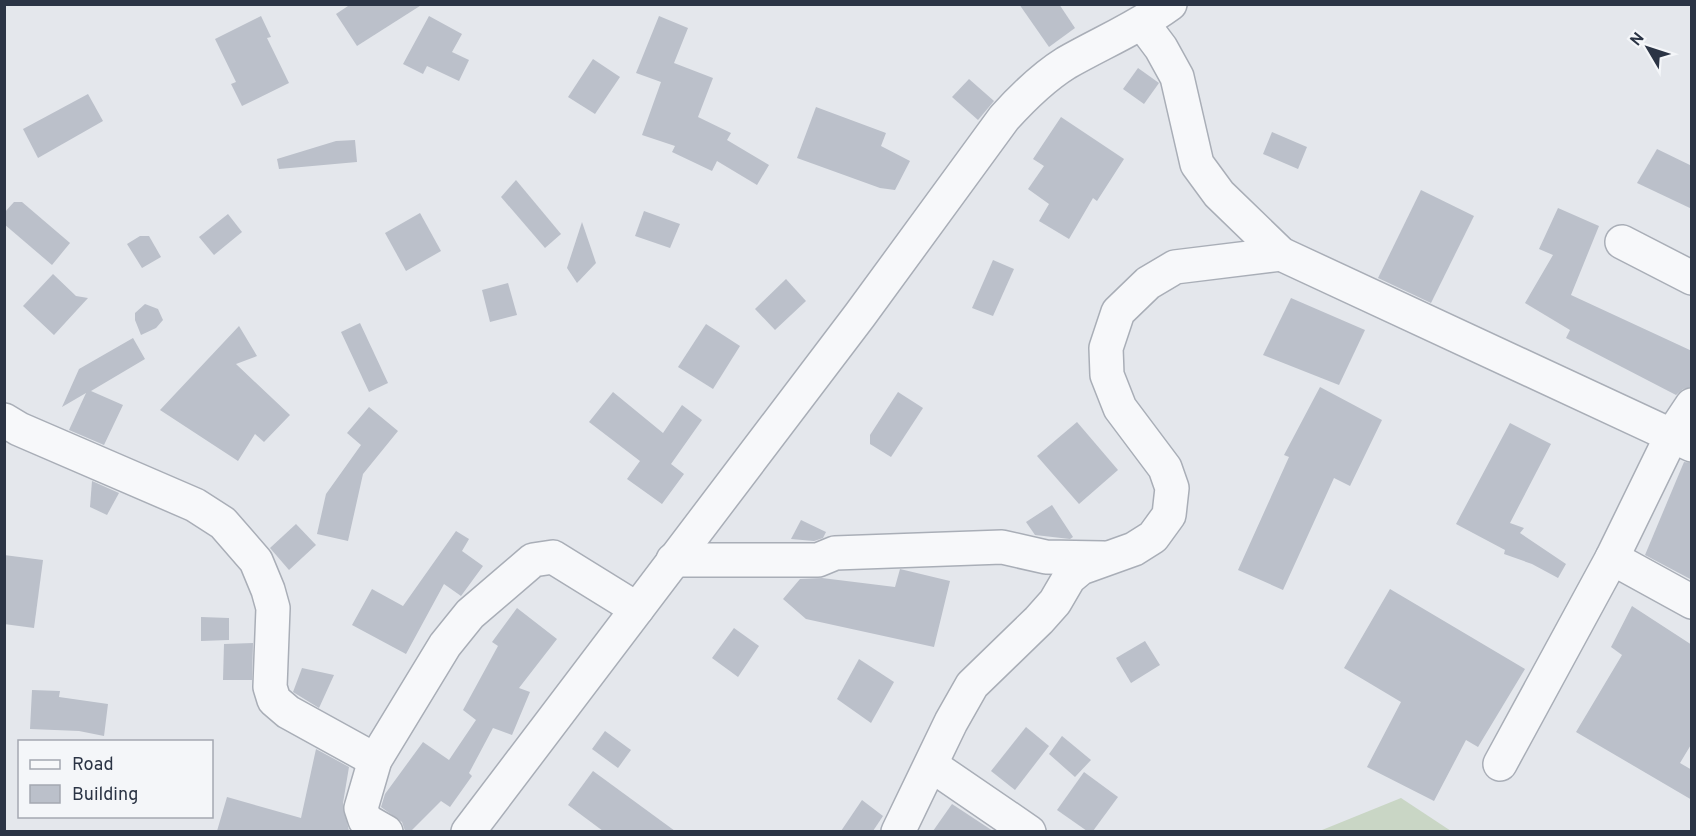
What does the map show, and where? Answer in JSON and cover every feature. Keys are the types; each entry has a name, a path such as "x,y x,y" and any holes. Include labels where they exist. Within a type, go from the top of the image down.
{"street":[{"path":"468,831 860,315 1004,118 1031,89 1065,64 1143,24 1170,4"},
{"path":"1143,24 1161,48 1177,77 1197,164 1219,194 1281,254 1682,440"},
{"path":"1622,242 1692,278"},
{"path":"898,831 972,685 1039,620 1069,578 1081,568 1134,549 1153,537 1169,515 1172,488 1165,468 1120,408 1107,375 1106,348 1118,312 1148,284 1175,267 1281,254"},
{"path":"1500,764 1612,558 1682,440 1692,405"},
{"path":"4,420 19,429 195,504 223,523 256,561 268,590 273,608 270,687 274,700 288,712 375,760"},
{"path":"673,560 818,560 835,553 1002,547 1046,557 1111,558"},
{"path":"387,831 365,820 361,808 375,760 445,645 470,614 533,560 553,557 637,609"},
{"path":"1612,558 1692,602"},
{"path":"931,765 1029,831"}],"green space":[{"path":"1401,798 1451,831 1322,831 1322,830"}],"building":[{"path":"351,4 423,4 357,46 336,14"},
{"path":"1019,4 1059,4 1075,28 1049,47"},
{"path":"261,16 271,37 267,38 289,83 242,106 231,84 236,82 215,39"},
{"path":"429,16 462,34 452,52 469,60 459,81 427,66 423,74 403,64"},
{"path":"659,16 688,28 674,63 713,78 698,117 731,133 727,140 769,165 757,185 717,161 712,171 672,152 675,146 642,135 661,82 636,73"},
{"path":"593,59 620,77 595,114 568,97"},
{"path":"1138,68 1159,83 1144,104 1123,89"},
{"path":"969,79 994,101 978,120 952,97"},
{"path":"88,94 103,121 38,158 23,129"},
{"path":"816,107 886,133 881,146 910,161 895,190 880,188 797,158"},
{"path":"1061,117 1124,159 1097,201 1093,198 1069,239 1039,221 1049,204 1028,189 1044,166 1033,159"},
{"path":"1272,132 1307,147 1298,169 1263,154"},
{"path":"355,140 357,162 279,169 277,159 336,141"},
{"path":"1657,149 1692,166 1692,209 1637,183"},
{"path":"516,180 561,234 545,248 501,197"},
{"path":"1421,190 1474,216 1431,303 1378,278"},
{"path":"14,202 22,202 70,243 52,265 4,224 4,213"},
{"path":"1558,208 1599,226 1571,295 1692,351 1692,387 1683,389 1676,395 1566,338 1570,330 1525,303 1553,255 1539,249"},
{"path":"644,211 680,224 670,248 635,236"},
{"path":"420,213 441,251 406,271 385,233"},
{"path":"228,214 242,232 214,255 199,237"},
{"path":"582,222 596,263 577,283 567,268"},
{"path":"140,236 149,236 161,257 142,268 127,244"},
{"path":"993,260 1014,269 993,316 972,308"},
{"path":"53,274 76,296 88,298 54,335 23,306"},
{"path":"786,279 806,301 775,330 755,309"},
{"path":"508,283 517,315 490,322 482,290"},
{"path":"1291,298 1365,330 1339,385 1263,355"},
{"path":"145,304 158,309 163,320 156,328 141,335 135,320 135,313"},
{"path":"360,323 388,383 369,392 341,332"},
{"path":"706,324 740,346 713,389 678,367"},
{"path":"239,326 257,356 236,364 290,415 264,442 255,434 238,461 160,410"},
{"path":"133,338 145,359 91,391 123,405 104,445 69,430 86,393 62,407 79,369"},
{"path":"1320,387 1382,420 1350,486 1334,478 1283,590 1238,570 1289,457 1284,455"},
{"path":"613,392 663,433 682,405 702,420 671,464 684,474 662,504 627,479 640,461 589,422"},
{"path":"898,392 923,408 891,457 870,444 870,435"},
{"path":"369,407 398,431 363,474 348,541 317,534 326,494 361,445 347,433"},
{"path":"1077,422 1118,470 1079,504 1037,456"},
{"path":"1510,423 1551,444 1510,523 1524,528 1520,533 1566,564 1558,578 1532,564 1504,554 1505,550 1456,524"},
{"path":"1684,462 1692,463 1692,580 1645,555"},
{"path":"92,481 119,493 107,515 90,507"},
{"path":"1052,505 1073,537 1070,539 1035,535 1026,522"},
{"path":"801,520 826,532 823,538 814,541 791,539"},
{"path":"296,524 316,545 289,570 270,548"},
{"path":"456,531 469,539 462,551 483,566 461,596 444,584 406,654 352,625 372,589 403,606"},
{"path":"4,555 43,560 34,628 4,624"},
{"path":"900,569 950,581 934,647 806,619 783,599 800,579 822,578 895,587"},
{"path":"1390,589 1525,669 1478,747 1466,740 1434,801 1367,767 1401,702 1344,668"},
{"path":"1632,606 1692,645 1692,743 1680,763 1692,770 1692,800 1576,732 1622,655 1611,647"},
{"path":"517,608 557,639 519,688 530,692 512,735 493,728 469,773 472,776 450,807 441,801 411,831 405,831 402,822 381,807 385,794 423,742 449,760 476,720 463,710 498,646 492,642"},
{"path":"201,617 229,618 229,640 201,641"},
{"path":"734,628 759,646 738,677 712,658"},
{"path":"1145,641 1160,665 1131,683 1116,658"},
{"path":"253,643 252,680 223,680 224,644"},
{"path":"859,659 894,682 871,723 837,699"},
{"path":"302,668 334,675 319,708 293,692"},
{"path":"32,690 60,691 59,697 108,704 104,736 79,731 30,729"},
{"path":"1026,727 1049,746 1015,790 991,771"},
{"path":"605,731 631,750 618,768 592,749"},
{"path":"1062,736 1091,760 1075,777 1049,754"},
{"path":"316,749 349,767 343,803 349,831 217,831 227,797 301,818"},
{"path":"593,771 675,831 603,831 568,805"},
{"path":"1084,772 1118,797 1093,831 1087,831 1057,810"},
{"path":"862,800 883,816 873,831 841,831"},
{"path":"952,804 993,831 933,831"}]}
